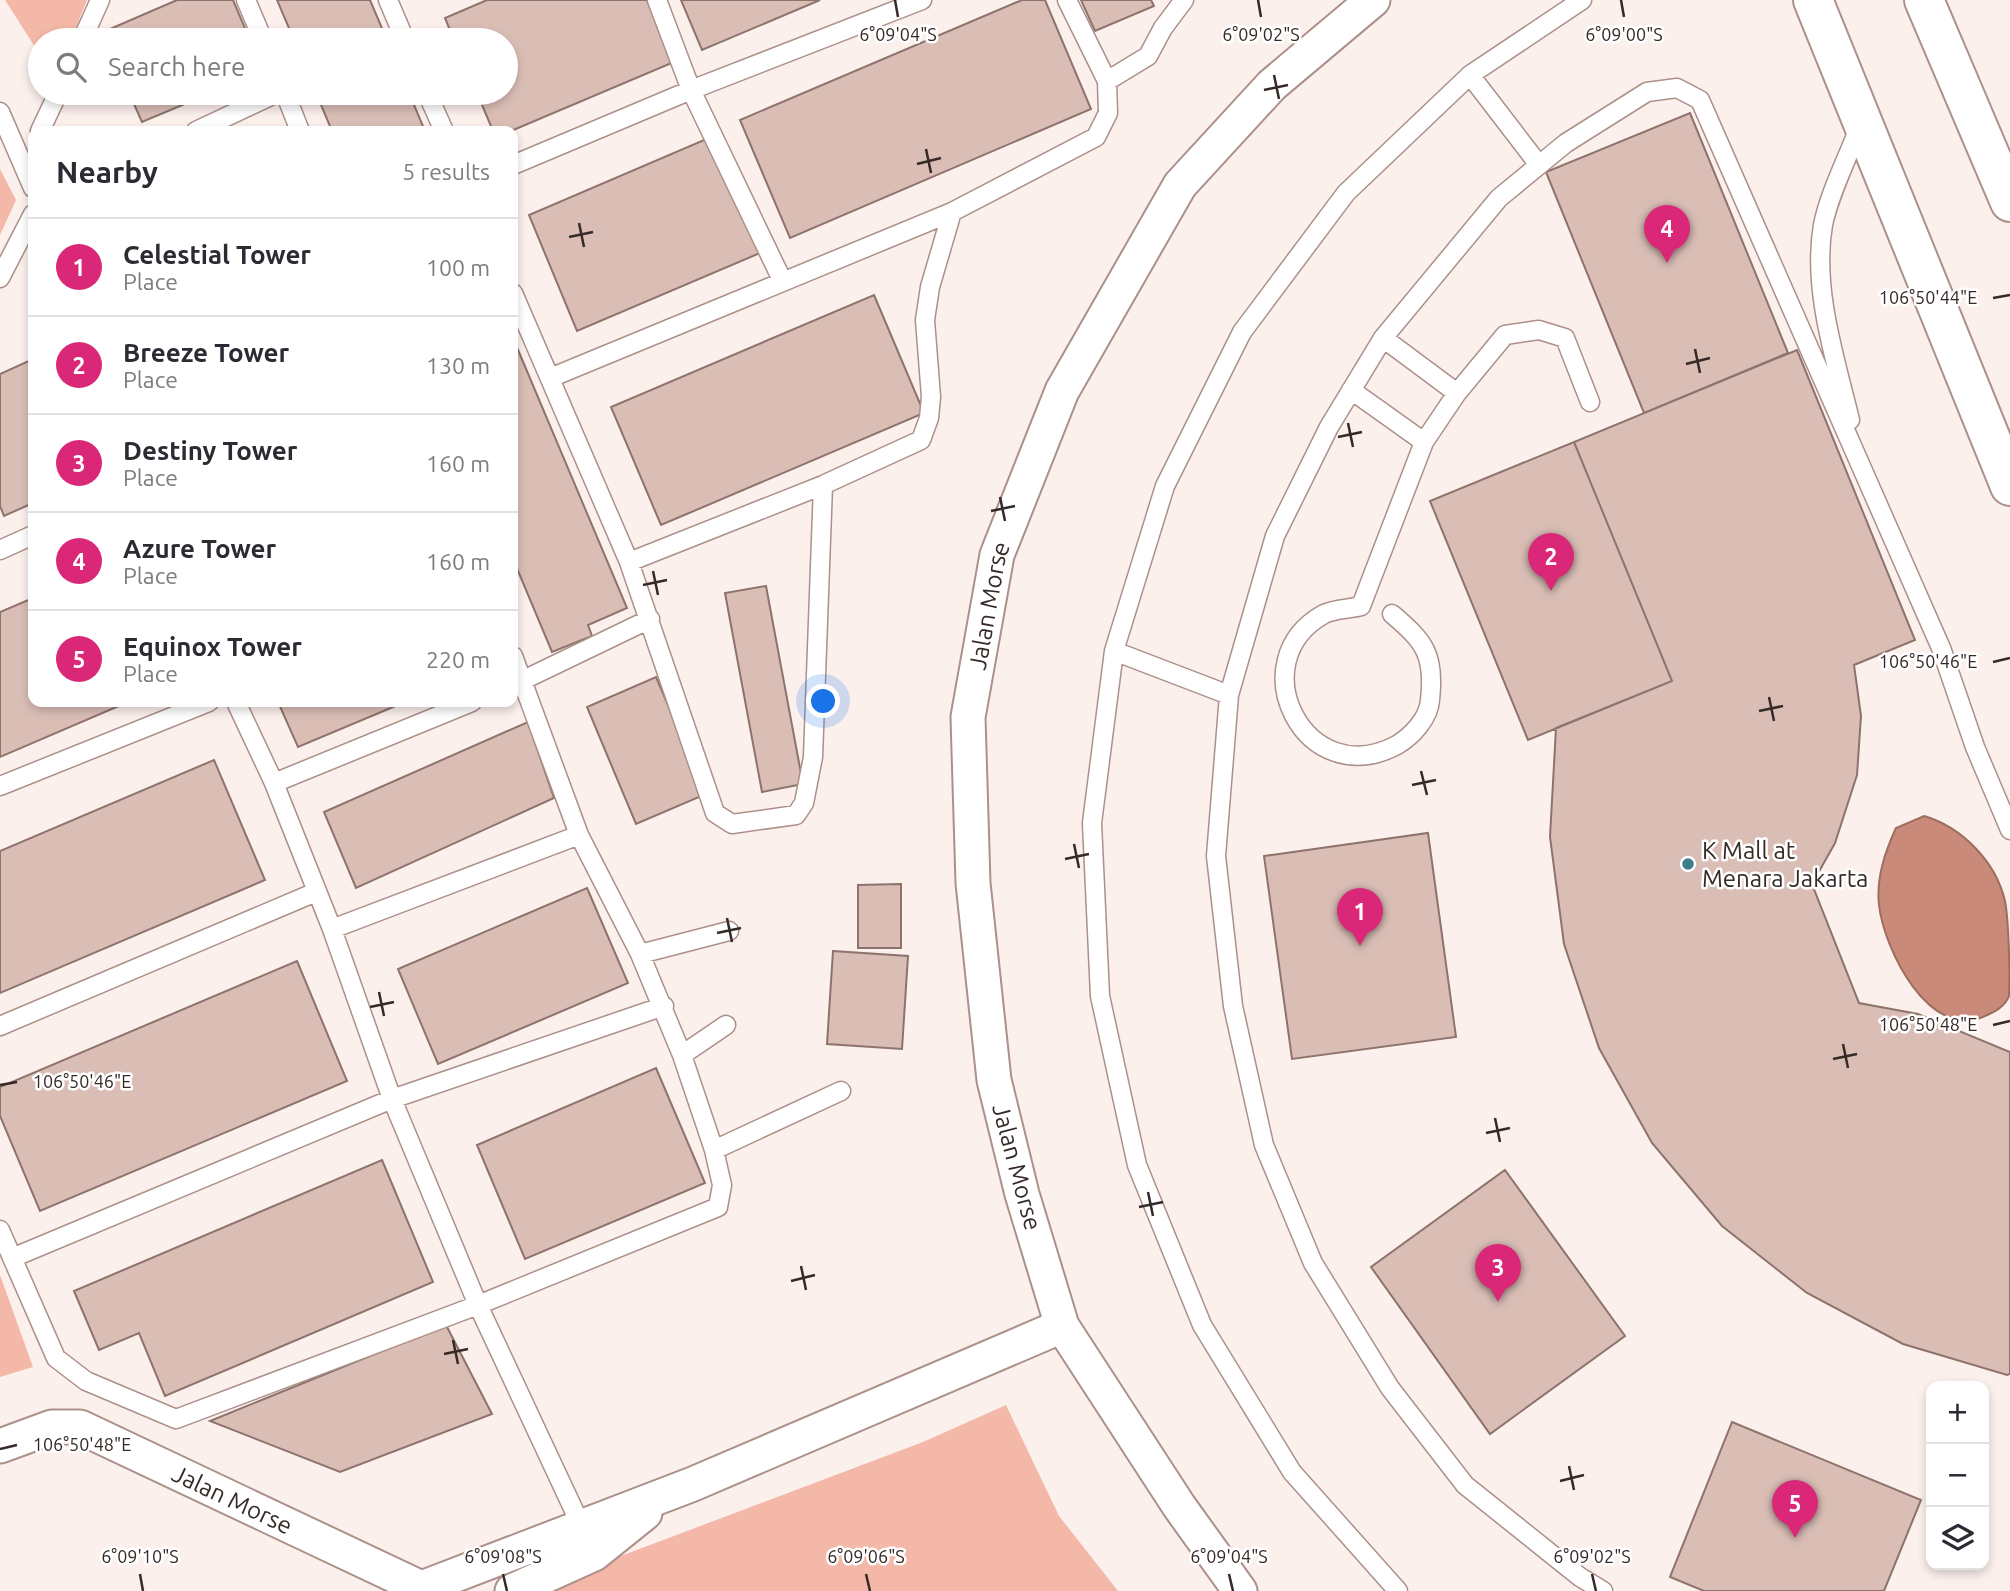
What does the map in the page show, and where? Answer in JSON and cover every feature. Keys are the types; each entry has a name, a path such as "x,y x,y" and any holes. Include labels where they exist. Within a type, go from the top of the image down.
{"street":[{"name":"Jalan Morse","path":"1240,1591 1179,1506 1062,1326 1022,1194 994,1080 972,883 968,717 997,555 1062,391 1180,185 1272,85 1373,0"},
{"path":"1813,0 2010,486"},
{"path":"1924,0 2010,202"},
{"name":"Jalan Morse","path":"512,1591 588,1540 673,1492 1062,1326"},
{"name":"Jalan Morse","path":"0,1446 52,1427 80,1427 418,1590 588,1540"}],"lane":[{"path":"87,28 100,0"},
{"path":"246,0 258,28"},
{"path":"388,0 400,28"},
{"path":"657,0 691,90 782,280"},
{"path":"518,163 691,90 922,0"},
{"path":"550,378 952,212 1096,137 1108,113 1107,81 1067,0"},
{"path":"1107,81 1148,56 1163,28 1184,0"},
{"path":"1398,1591 1293,1472 1202,1325 1137,1165 1100,996 1093,836 1114,652 1165,486 1242,332 1346,193 1470,75 1582,0"},
{"path":"1470,75 1539,165"},
{"path":"1603,1591 1580,1577 1465,1485 1390,1388 1314,1263 1264,1146 1233,1006 1216,856 1229,695 1275,536 1329,427 1383,338 1500,198 1566,143 1647,92 1677,88 1700,100 1941,648 1975,747 2010,830"},
{"path":"42,126 52,105"},
{"path":"207,126 251,105"},
{"path":"290,105 298,126"},
{"path":"432,105 441,126"},
{"path":"0,111 28,174"},
{"path":"1861,467 1831,344 1821,274 1823,224 1862,121"},
{"path":"25,165 28,158"},
{"path":"629,562 823,485 921,440 929,418 931,397 925,320 930,287 952,212"},
{"path":"0,278 28,224"},
{"path":"518,304 629,562 715,813 732,824 796,815 804,803 813,757 823,485"},
{"path":"1392,614 1420,638 1433,672 1429,708 1409,738 1377,755 1341,755 1308,738 1288,707 1284,671 1297,637 1325,614 1361,606 1424,442 1457,393 1505,335 1539,330 1565,338 1590,402"},
{"path":"1383,338 1457,393"},
{"path":"1351,390 1424,442"},
{"path":"0,550 28,537"},
{"path":"0,1230 56,1358 86,1381 176,1419 478,1305 718,1207 722,1185 714,1150 664,1006 579,835 518,683 650,619"},
{"path":"1114,652 1229,695"},
{"path":"0,786 196,707"},
{"path":"238,707 274,783 332,929 392,1099 478,1305 588,1540"},
{"path":"274,783 460,707"},
{"path":"332,929 579,835"},
{"path":"0,1026 316,892"},
{"path":"640,954 729,932"},
{"path":"12,1258 392,1099 664,1006"},
{"path":"682,1055 726,1025"},
{"path":"714,1150 841,1091"}],"shaded area":[{"path":"5,0 87,0 76,28 28,28 28,36"},
{"path":"0,169 16,200 0,235"},
{"path":"1924,816 1951,828 1975,848 1994,873 2005,901 2009,996 2002,1006 1985,1016 1965,1021 1946,1016 1929,1004 1913,987 1900,967 1883,924 1879,885 1888,846 1896,828"},
{"path":"0,1275 33,1367 0,1377"},
{"path":"1006,1405 1059,1516 1118,1591 528,1591 923,1442"}],"building":[{"path":"177,0 233,0 245,28 112,28"},
{"path":"277,0 370,0 382,28 289,28"},
{"path":"487,0 647,0 674,62 518,128 491,126 482,105 518,105 518,28 449,28 445,18"},
{"path":"681,0 820,0 702,50"},
{"path":"1022,0 1045,0 1091,109 790,238 740,120"},
{"path":"1081,0 1151,0 1154,6 1095,31"},
{"path":"134,105 182,105 142,122"},
{"path":"321,105 414,105 423,126 330,126"},
{"path":"1690,113 1788,353 1644,413 1546,172"},
{"path":"711,137 760,253 577,331 529,215"},
{"path":"874,295 924,413 661,525 611,407"},
{"path":"518,350 627,608 588,625 592,636 552,652 518,571"},
{"name":"K Mall at Menara Jakarta","path":"1797,350 1915,640 1854,665 1861,716 1857,775 1835,843 1812,884 1859,1003 1918,1014 2010,1052 2010,1374 2007,1375 1903,1344 1807,1293 1722,1226 1652,1143 1599,1048 1564,944 1550,837 1556,728 1672,681 1574,442"},
{"path":"28,361 28,505 4,516 0,506 0,374"},
{"path":"1574,442 1672,681 1528,740 1430,501"},
{"path":"766,586 803,784 762,792 725,593"},
{"path":"28,600 28,707 116,707 0,757 0,612"},
{"path":"656,677 706,794 636,824 587,707"},
{"path":"280,707 393,707 298,747"},
{"path":"528,722 554,798 356,888 324,812"},
{"path":"214,760 265,880 0,993 0,851"},
{"path":"1428,833 1456,1037 1292,1059 1264,856"},
{"path":"901,884 901,948 858,948 858,885"},
{"path":"587,888 628,983 438,1064 398,969"},
{"path":"833,951 908,956 902,1049 827,1044"},
{"path":"297,961 347,1081 40,1211 0,1116 0,1087"},
{"path":"656,1068 705,1183 525,1259 477,1145"},
{"path":"382,1160 433,1282 165,1396 139,1333 99,1350 74,1291"},
{"path":"1505,1170 1625,1336 1490,1434 1371,1267"},
{"path":"446,1325 492,1414 340,1472 210,1421"},
{"path":"1732,1422 1921,1500 1884,1591 1704,1591 1670,1577"}],"place":[{"name":"Azure Tower","path":"1667,263"},
{"name":"Breeze Tower","path":"1551,591"},
{"name":"K Mall at Menara Jakarta","path":"1688,864"},
{"name":"Celestial Tower","path":"1360,946"},
{"name":"Destiny Tower","path":"1498,1302"},
{"name":"Equinox Tower","path":"1795,1538"}]}
